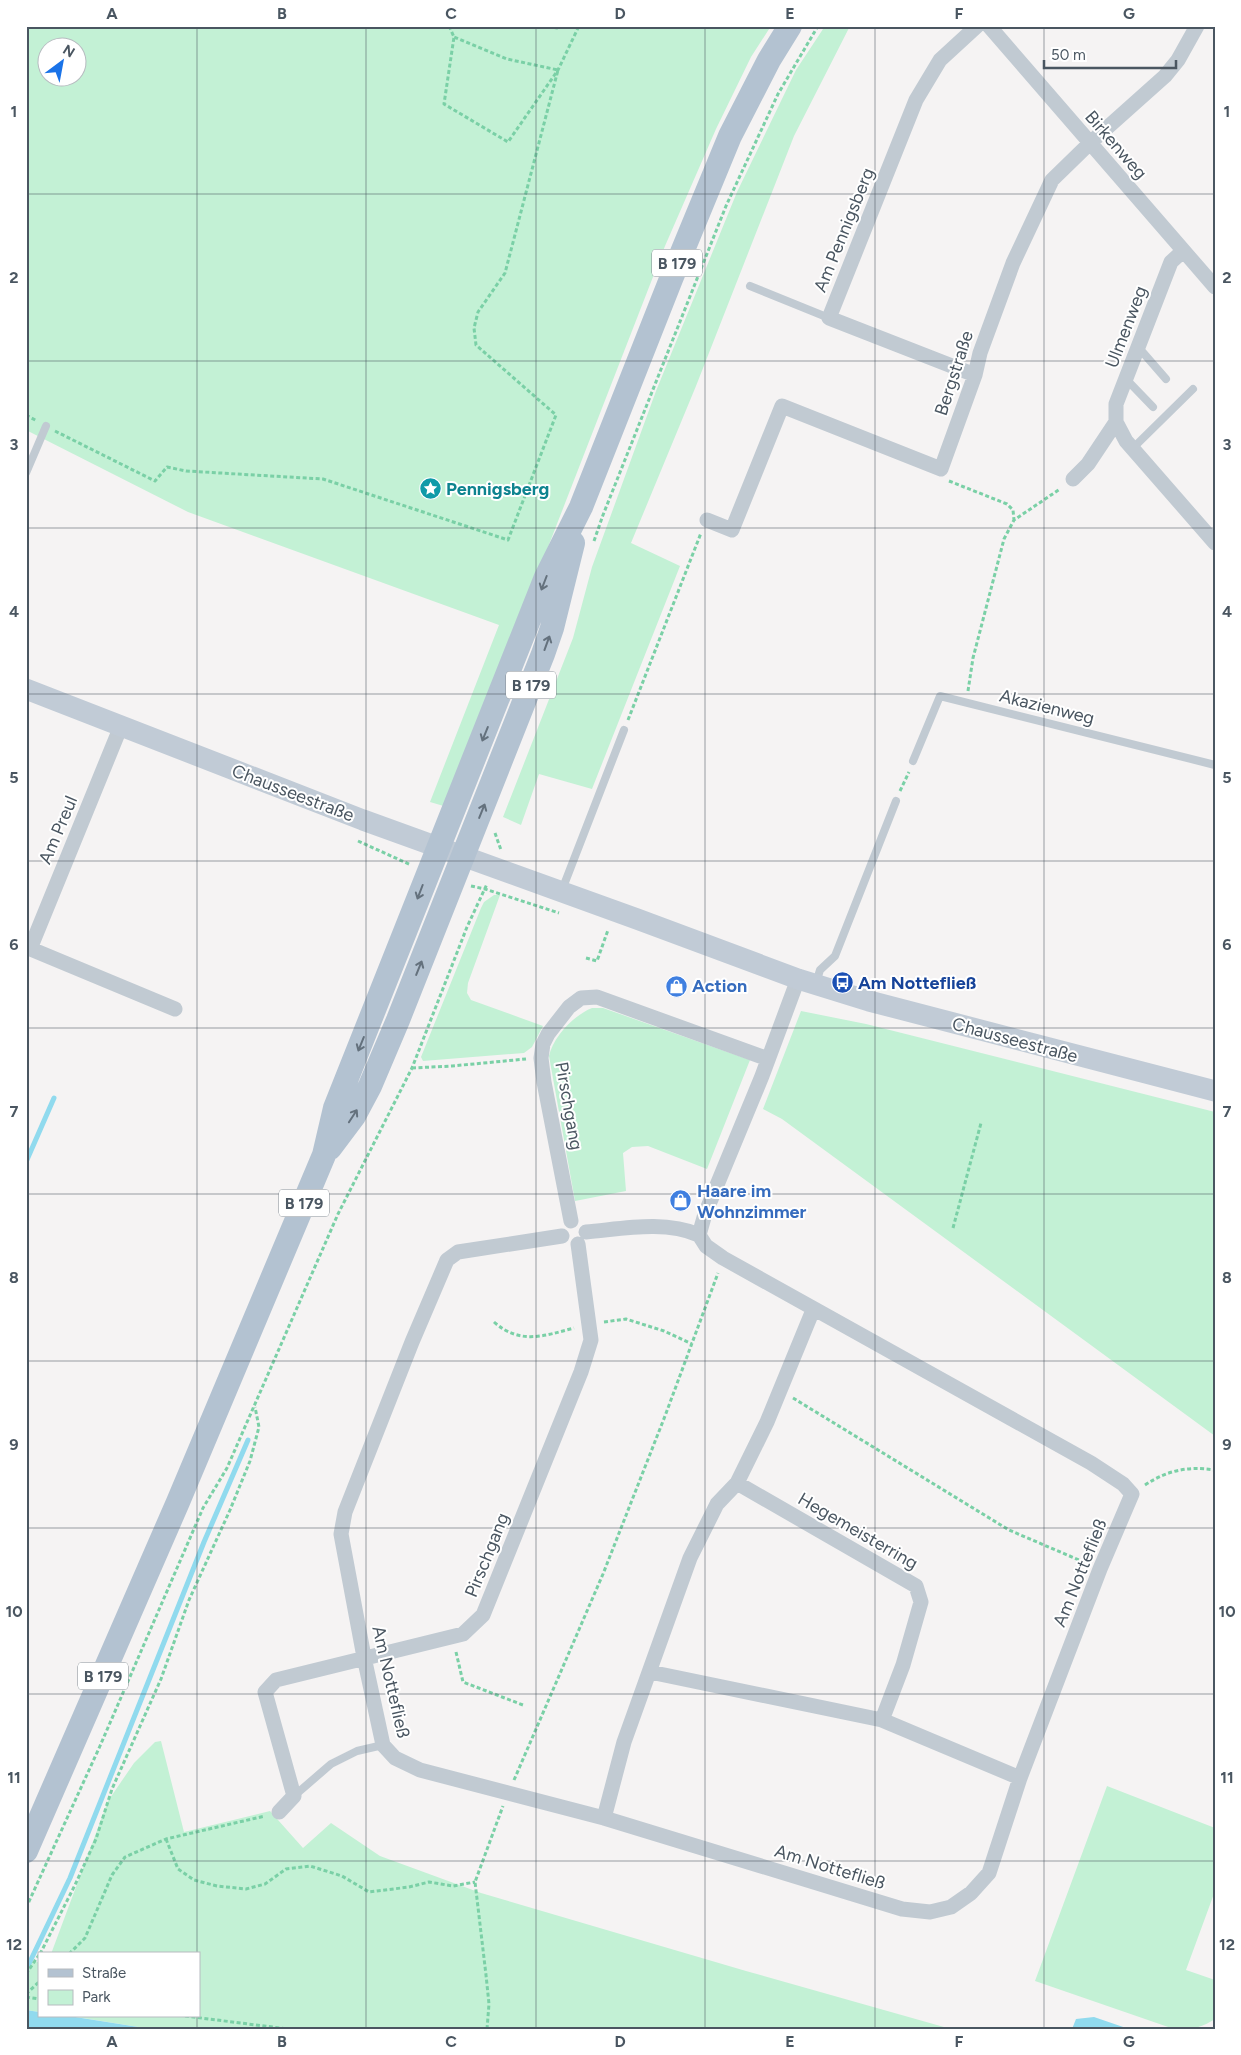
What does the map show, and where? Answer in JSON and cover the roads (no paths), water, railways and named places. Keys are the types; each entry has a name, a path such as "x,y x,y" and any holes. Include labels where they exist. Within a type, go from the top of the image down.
{"main road":[{"name":"B 179","path":"26,1850 178,1502 324,1155 335,1108 438,847 546,578 581,507 670,279 730,136 769,60 790,26"},
{"name":"B 179","path":"324,1155 354,1116 370,1086 464,856 552,628 581,507"},
{"name":"Chausseestraße","path":"26,689 438,847 806,982 943,1021 1215,1092"}],"street":[{"name":"Am Pennigsberg","path":"975,375 829,318 916,100 940,60 978,26"},
{"name":"Birkenweg","path":"989,26 1215,287"},
{"name":"Bergstraße","path":"706,520 732,530 782,406 941,469 975,375 986,335 1013,263 1034,214 1052,180 1165,76 1178,60 1197,26"},
{"name":"Ulmenweg","path":"1073,479 1088,464 1116,422 1116,404 1171,262 1183,251"},
{"path":"1116,422 1132,449 1215,543"},
{"name":"Am Preul","path":"121,726 28,948 175,1009"},
{"path":"699,1235 705,1214 768,1059 806,982"},
{"name":"Pirschgang","path":"571,1221 541,1058 543,1044 548,1034 569,1007 581,998 597,997 768,1059"},
{"path":"582,1238 581,1223 571,1221 563,1226 562,1236 568,1244 582,1238 635,1227 675,1227 699,1235 706,1246 723,1258 813,1310 767,1422 737,1483 717,1504 690,1558 624,1742 604,1818"},
{"name":"Am Nottefließ","path":"562,1236 458,1252 447,1260 412,1342 345,1512 341,1534 364,1658 383,1745 395,1758 420,1770 604,1818 902,1909 930,1912 951,1907 972,1893 989,1873 1020,1778 1100,1569 1132,1494 1123,1484 1091,1464 813,1310"},
{"name":"Pirschgang","path":"294,1796 265,1692 276,1680 463,1634 483,1615 581,1372 591,1340 582,1238"},
{"name":"Hegemeisterring","path":"737,1483 916,1586 921,1602 903,1665 882,1720"},
{"path":"650,1672 882,1720 1020,1778"},
{"path":"279,1812 294,1796"}],"lane":[{"path":"750,286 829,318"},
{"path":"1139,348 1166,380"},
{"path":"1126,379 1153,407"},
{"path":"1132,449 1193,389"},
{"path":"26,473 46,426"},
{"name":"Akazienweg","path":"913,761 940,696 1215,766"},
{"path":"561,892 624,730"},
{"path":"806,982 835,956 896,801"},
{"path":"294,1796 331,1764 357,1751 383,1745"}],"water":[{"path":"26,2010 38,2012 38,2018 82,2018 151,2029 26,2029"},
{"path":"1094,2017 1129,2029 1072,2029 1076,2019"}],"waterway":[{"path":"26,1162 54,1098"},
{"path":"26,1970 70,1878 204,1542 248,1440"}],"place":[{"name":"Pennigsberg","path":"430,489"},
{"name":"Am Nottefließ","path":"842,983"},
{"name":"Action","path":"676,986"},
{"name":"Haare im Wohnzimmer","path":"681,1201"}]}
